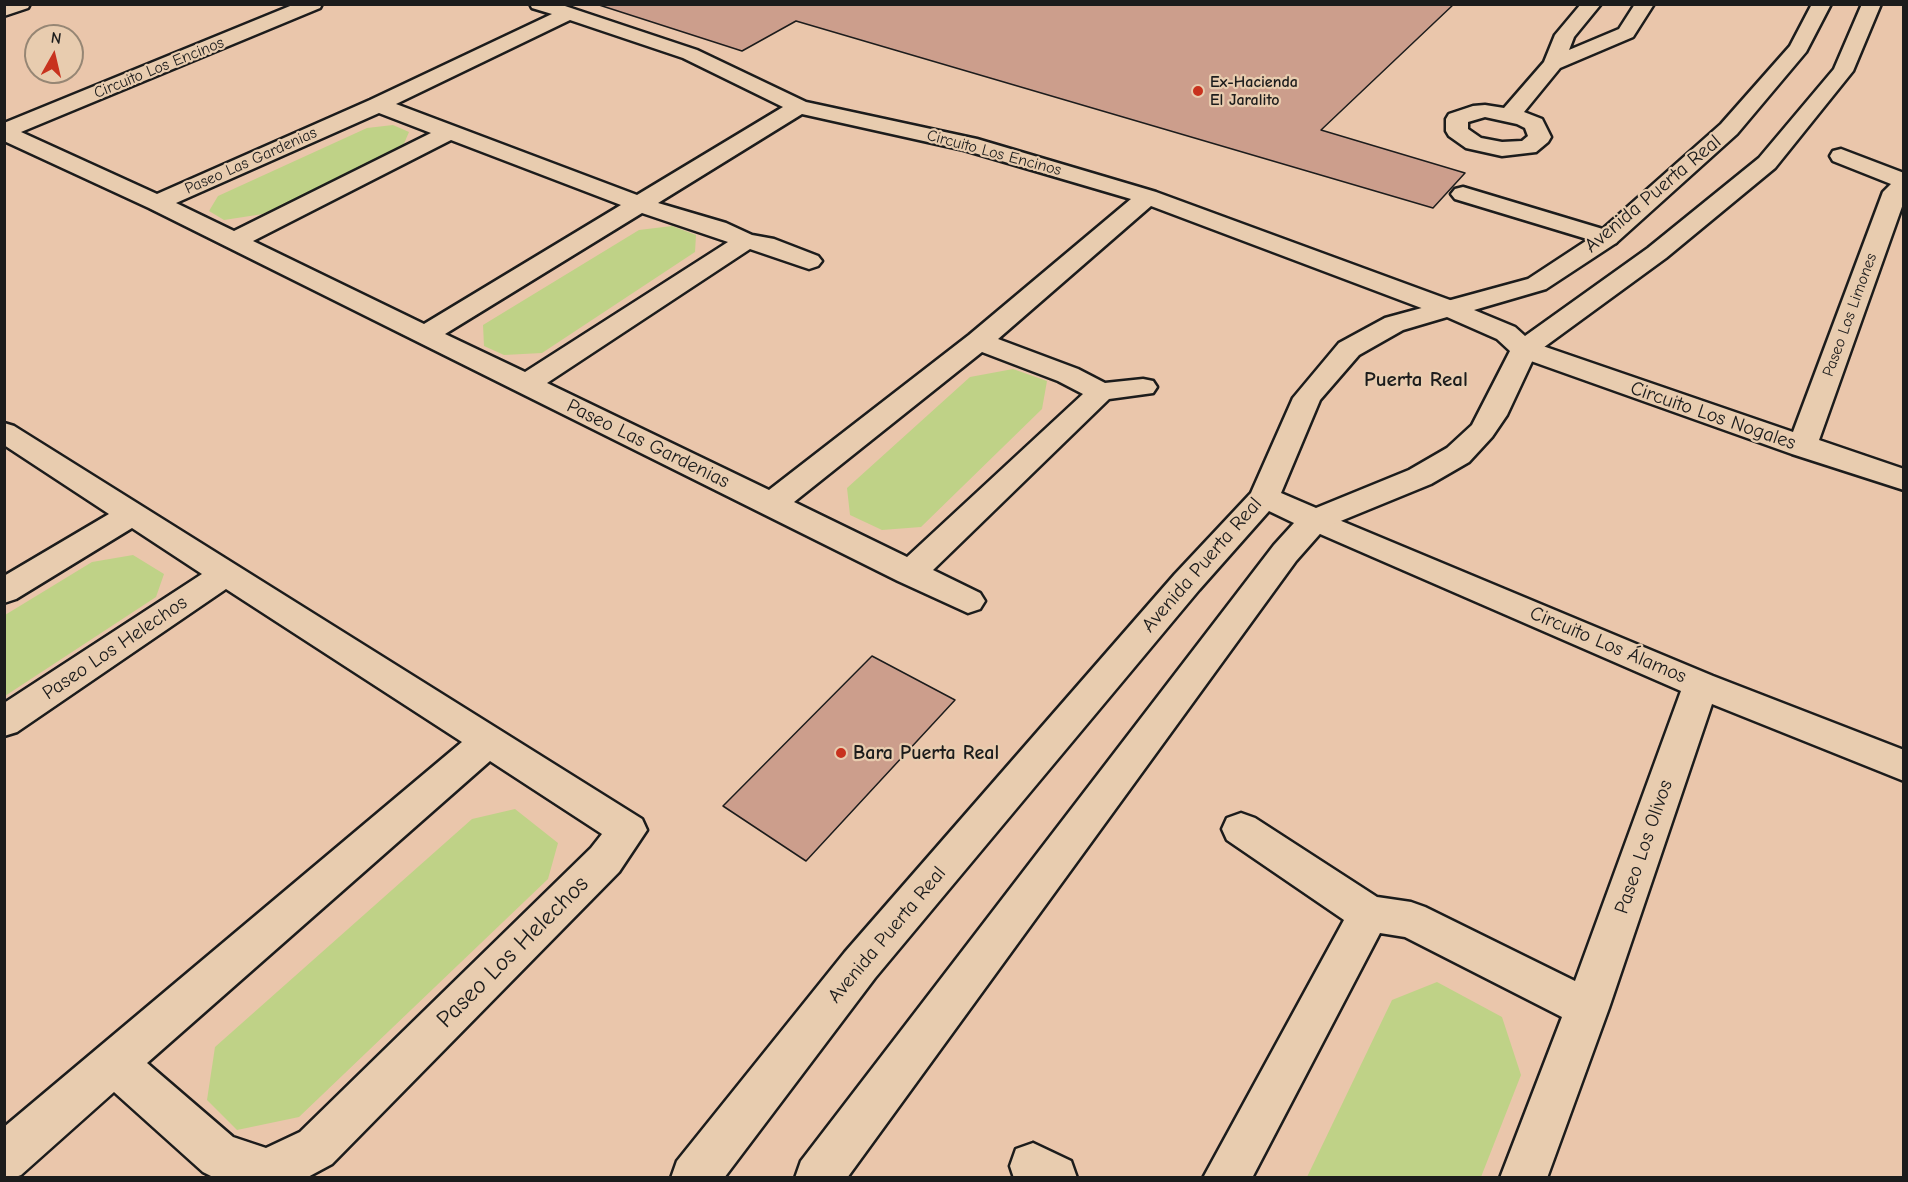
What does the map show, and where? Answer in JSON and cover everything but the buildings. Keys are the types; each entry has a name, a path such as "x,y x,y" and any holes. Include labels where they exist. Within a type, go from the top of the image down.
{"street":[{"path":"4,9 21,4"},
{"name":"Circuito Los Encinos","path":"4,132 313,4"},
{"name":"Circuito Los Encinos","path":"539,4 690,54 799,106 969,144 1148,196 1449,309"},
{"path":"1511,114 1553,64 1565,35 1592,4"},
{"path":"1553,64 1626,33 1645,4"},
{"name":"Avenida Puerta Real","path":"694,1178 860,965 1187,582 1264,497 1279,465 1289,433 1307,398 1349,349 1394,324 1537,284 1607,238 1729,129 1799,48 1822,4"},
{"path":"818,1178 1285,553 1315,520 1420,477 1458,455 1482,431 1493,415 1524,349 1657,253 1767,163 1843,71 1872,4"},
{"name":"Paseo Las Gardenias","path":"157,203 378,105 570,13"},
{"path":"378,105 641,205 717,228 746,241 765,244 809,261"},
{"path":"426,334 641,205 799,106"},
{"name":"Paseo Las Gardenias","path":"4,132 157,203 968,601"},
{"path":"234,241 450,132"},
{"path":"1841,156 1904,181"},
{"name":"Paseo Los Limones","path":"1802,447 1894,192 1904,186"},
{"path":"1463,194 1657,253"},
{"path":"772,503 979,340 1148,196"},
{"path":"524,385 746,241"},
{"name":"Circuito Los Nogales","path":"1449,309 1506,333 1524,349 1802,447 1904,480"},
{"path":"979,340 1068,375 1101,392 1143,387"},
{"path":"910,573 1101,392"},
{"name":"Paseo Los Helechos","path":"4,432 628,830 605,860 316,1148 268,1175 219,1156 115,1063"},
{"name":"Circuito Los Álamos","path":"1264,497 1701,685 1904,766"},
{"path":"4,591 132,514"},
{"name":"Paseo Los Helechos","path":"4,722 225,574"},
{"name":"Paseo Los Olivos","path":"1523,1178 1587,1008 1701,685"},
{"path":"4,1158 487,742"},
{"path":"1241,829 1369,914 1411,920 1587,1008"},
{"path":"1226,1178 1369,914"}],"green space":[{"path":"393,125 409,132 403,146 263,214 224,220 209,211 218,196 367,128"},
{"path":"672,226 696,235 695,252 542,353 504,355 484,346 483,325 639,230"},
{"path":"1013,369 1047,381 1042,409 921,527 882,530 850,515 847,488 970,377"},
{"path":"133,555 164,574 156,597 5,696 5,615 92,562"},
{"path":"515,809 558,843 548,879 299,1117 237,1130 207,1100 215,1047 472,819"},
{"path":"1437,982 1502,1017 1521,1075 1481,1177 1307,1177 1392,1000"}],"place":[{"name":"Ex-Hacienda El Jaralito","path":"1198,91"},
{"name":"Bara Puerta Real","path":"841,753"}],"district":[{"name":"Puerta Real","path":"1416,380"}]}
